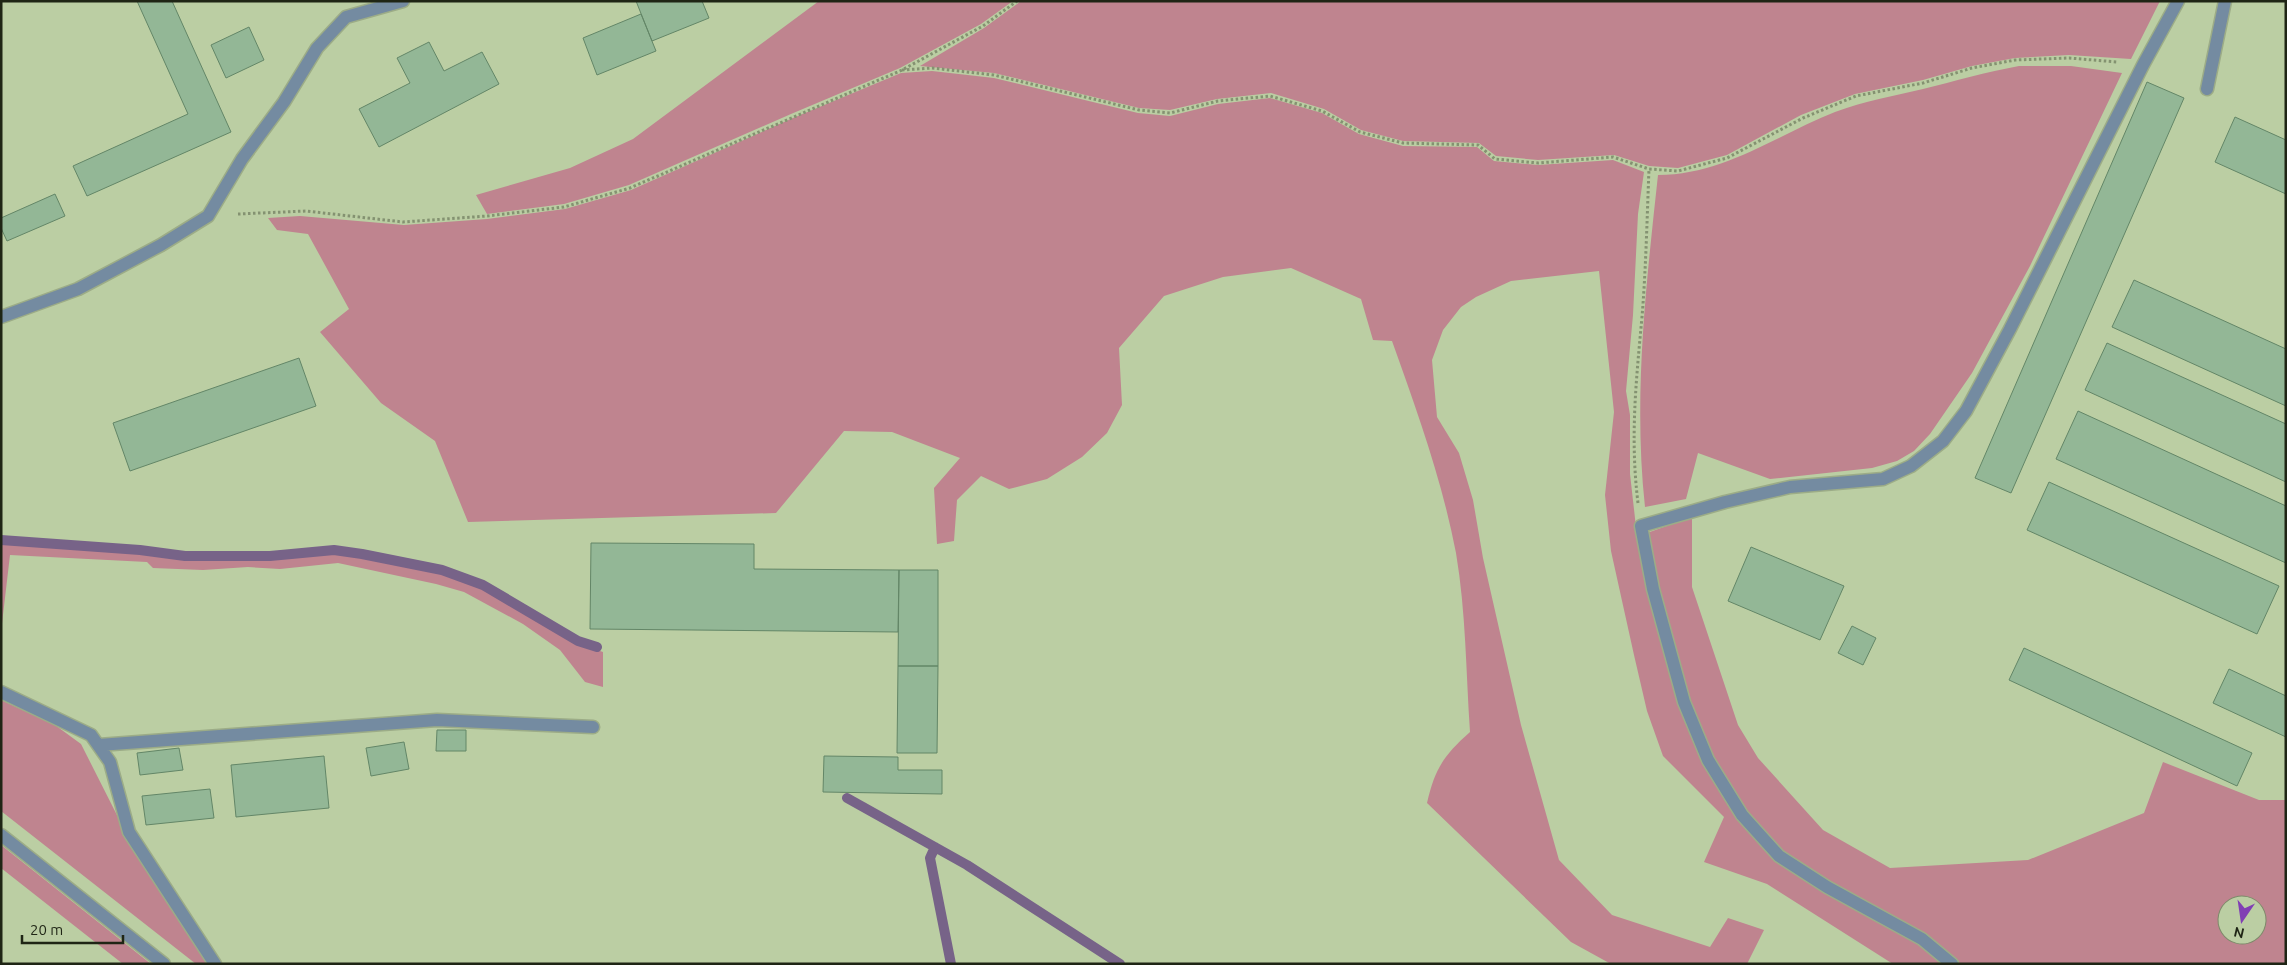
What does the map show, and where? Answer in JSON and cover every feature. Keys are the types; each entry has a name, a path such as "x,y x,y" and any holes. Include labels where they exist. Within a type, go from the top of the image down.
{"street":[{"path":"1,317 78,289 208,216 242,159 284,102 323,42 346,17 403,1"},
{"path":"1952,964 1922,939 1827,887 1780,856 1742,814 1708,760 1684,702 1653,589 1641,526 1725,502 1790,487 1883,479 1911,466 1943,441 1966,411 2143,65 2178,1"},
{"path":"2207,89 2225,1"},
{"path":"1,692 92,735 110,762 129,832 216,964"},
{"path":"99,745 437,720 593,727"},
{"path":"1,835 164,964"}],"path":[{"path":"208,216 306,211 404,222 487,216 564,207 630,188 902,70 983,26 1017,1"},
{"path":"902,70 932,68 994,75 1139,110 1170,113 1218,101 1270,96 1322,111 1360,132 1403,143 1478,145 1495,159 1538,162 1613,157 1649,169 1678,171 1727,158 1803,118 1856,96 1923,83 1972,68 2015,60 2069,58 2143,65"},
{"path":"1641,526 1634,472 1634,397 1642,316 1649,169"}],"shaded area":[{"path":"819,1 1013,1 981,24 900,68 629,185 564,204 487,214 476,195 570,168 633,139"},
{"path":"1021,1 2160,1 2131,59 2069,55 2015,58 1972,66 1923,80 1855,94 1801,115 1727,155 1678,168 1649,166 1614,155 1538,160 1496,156 1479,143 1403,141 1361,130 1324,109 1271,93 1217,99 1170,110 1139,108 994,73 920,66 984,28"},
{"path":"2019,66 2071,66 2122,73 2030,266 1972,373 1930,434 1914,451 1897,461 1872,468 1770,479 1698,453 1686,499 1645,507 1640,424 1642,341 1658,175 1682,173 1727,161 1813,121 1857,105"},
{"path":"932,71 994,78 1138,113 1170,116 1218,104 1270,98 1322,113 1359,134 1403,146 1477,147 1494,161 1538,165 1613,160 1644,172 1638,214 1633,315 1626,391 1630,415 1630,474 1636,527 1679,704 1776,860 1919,943 1944,964 1893,964 1767,884 1704,862 1724,817 1663,756 1647,711 1611,551 1605,495 1614,412 1599,271 1511,281 1476,297 1461,307 1443,330 1432,360 1437,417 1459,453 1473,500 1483,558 1521,725 1559,860 1612,915 1710,947 1728,918 1764,930 1747,964 1611,964 1571,942 1427,803 1433,781 1441,764 1453,748 1470,732 1464,620 1459,575 1444,499 1392,341 1373,340 1361,299 1291,268 1223,277 1164,296 1119,348 1122,405 1107,433 1082,457 1047,479 1009,489 981,476 957,500 954,541 937,544 934,488 960,458 892,432 844,431 776,513 468,522 435,441 381,403 320,332 349,309 308,234 277,230 268,218 300,216 404,225 487,219 565,209 631,190 793,118 901,73"},
{"path":"1692,517 1692,587 1738,725 1758,758 1823,830 1890,868 2028,860 2144,813 2163,762 2259,800 2286,800 2286,964 1960,964 1925,935 1908,924 1802,865 1782,851 1761,829 1736,797 1716,763 1699,727 1673,650 1647,533"},
{"path":"1,542 139,552 185,558 270,559 334,552 441,573 481,587 577,643 603,652 603,687 585,682 560,650 523,624 464,592 436,584 338,563 280,569 248,567 203,570 153,568 147,562 10,555 1,632"},
{"path":"1,700 55,725 81,744 124,829 211,964 196,964 1,811"},
{"path":"1,845 151,964 123,964 1,868"}],"building":[{"path":"137,1 172,1 231,132 87,196 73,166 188,114"},
{"path":"636,1 702,1 709,18 652,41"},
{"path":"641,14 656,51 597,75 583,38"},
{"path":"249,27 264,60 226,78 211,45"},
{"path":"429,42 444,71 482,52 499,84 379,147 359,109 410,83 397,58"},
{"path":"2147,82 2184,98 2011,493 1975,478"},
{"path":"2235,117 2286,140 2286,194 2215,162"},
{"path":"55,194 65,216 7,241 1,228 1,218"},
{"path":"2134,280 2286,349 2286,406 2112,327"},
{"path":"2107,343 2286,424 2286,482 2085,390"},
{"path":"299,358 316,406 130,471 113,423"},
{"path":"2078,411 2286,506 2286,563 2056,459"},
{"path":"2049,482 2279,586 2257,634 2027,530"},
{"path":"591,543 754,544 754,569 899,570 898,632 590,629"},
{"path":"1751,547 1844,586 1820,640 1728,601"},
{"path":"899,570 938,570 938,666 898,666"},
{"path":"1852,626 1876,638 1863,665 1838,653"},
{"path":"2024,648 2252,753 2237,786 2009,680"},
{"path":"898,666 938,666 937,753 897,753"},
{"path":"2229,669 2286,696 2286,737 2213,703"},
{"path":"437,730 466,730 466,751 436,751"},
{"path":"404,742 409,769 371,776 366,748"},
{"path":"179,748 183,770 140,775 137,753"},
{"path":"324,756 329,808 236,817 231,765"},
{"path":"824,756 898,757 898,770 942,770 942,794 823,792"},
{"path":"210,789 214,818 146,825 142,796"}],"waterway":[{"path":"1,540 140,550 185,556 270,556 334,550 362,554 442,570 483,585 578,641 597,647"},
{"path":"847,798 967,865 1120,964"},
{"path":"935,847 930,858 951,964"}]}
